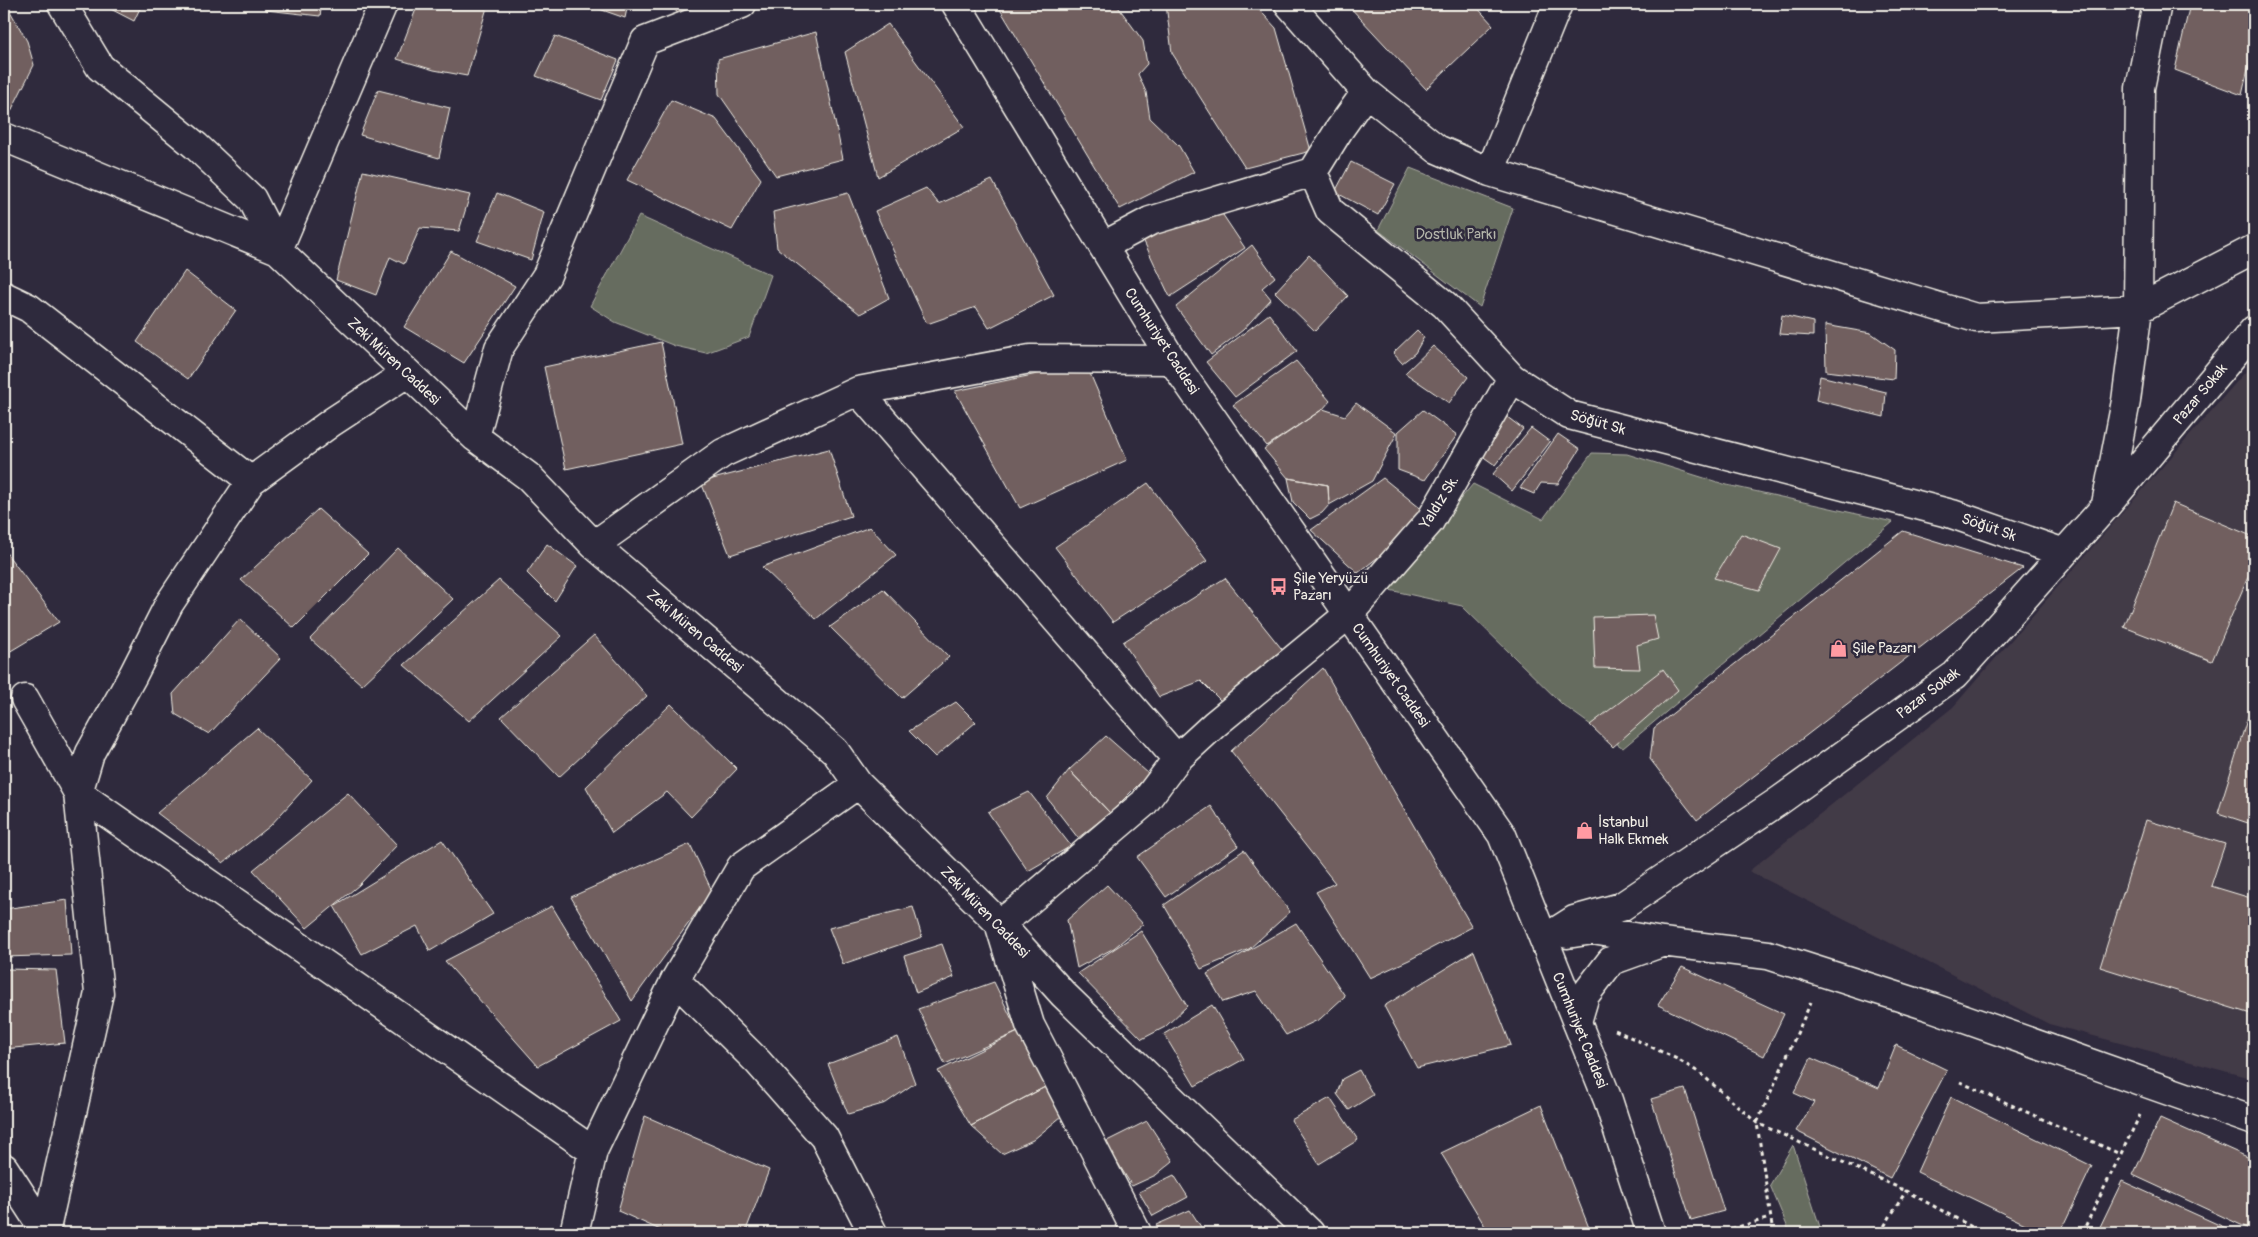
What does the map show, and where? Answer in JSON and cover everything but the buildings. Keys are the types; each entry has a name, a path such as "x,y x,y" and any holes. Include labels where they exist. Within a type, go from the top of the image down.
{"street":[{"path":"62,4 100,68 196,146 252,199 278,250"},
{"path":"278,250 382,4"},
{"path":"475,437 499,348 547,275 645,41 742,4"},
{"name":"Cumhuriyet Caddesi","path":"956,4 1172,360 1502,835 1608,1100 1652,1233"},
{"path":"1288,4 1366,92 1437,149 1490,172 1976,318 2138,309 2254,249"},
{"path":"1490,172 1558,4"},
{"path":"2106,506 2126,400 2138,309 2140,88 2157,4"},
{"path":"1103,246 1150,221 1312,172 1366,92"},
{"name":"Zeki Müren Caddesi","path":"4,137 278,250 475,437 529,477 594,545 835,750 858,784 999,923 1063,994 1310,1233"},
{"name":"Söğüt Sk","path":"1312,172 1330,211 1445,305 1512,378 1569,415 1952,514 2064,553"},
{"path":"4,296 29,308 251,482"},
{"name":"Pazar Sokak","path":"1544,939 1574,920 1621,908 1779,801 1955,675 2106,506 2254,330"},
{"path":"594,545 723,453 858,391 1030,360 1172,360"},
{"path":"46,1233 99,994 78,794 90,753 169,604 251,482 332,422 407,373"},
{"name":"Yaldız Sk.","path":"999,923 1018,910 1144,803 1177,759 1215,724 1349,614 1430,521 1512,378"},
{"path":"858,391 1177,759"},
{"path":"25,699 78,794 593,1151"},
{"path":"574,1233 593,1151 675,980 741,867 858,784"},
{"path":"999,923 1030,1025 1137,1233"},
{"path":"1544,939 1593,930 1662,942 1768,955 1931,1007 2254,1121"},
{"path":"1577,1022 1584,995 1611,961 1662,942"},
{"path":"675,980 758,1062 824,1137 873,1233"},
{"path":"4,1168 46,1233"}],"path":[{"path":"1774,1233 1770,1218 1757,1123 1824,973"},
{"path":"1612,1028 1677,1058 1700,1073 1757,1123 1906,1191 1982,1233"},
{"path":"1960,1082 2120,1154"},
{"path":"2082,1233 2142,1110"},
{"path":"1880,1233 1906,1191"},
{"path":"1716,1233 1770,1218"}],"shaded area":[{"path":"2254,362 2254,1079 2049,1024 1749,871 1953,707"}],"green space":[{"name":"Dostluk Parkı","path":"1410,168 1513,208 1480,307 1378,230"},
{"path":"639,216 771,275 749,337 706,353 675,346 615,322 590,306"},
{"path":"1592,453 1627,454 1727,485 1893,522 1623,748 1563,705 1462,606 1385,589 1473,484 1543,519"},
{"path":"1793,1145 1822,1233 1790,1233 1770,1185"}],"place":[{"name":"Şile Yeryüzü Pazarı","path":"1279,587"},
{"name":"Şile Pazarı","path":"1838,648"},
{"name":"İstanbul Halk Ekmek","path":"1584,831"}]}
